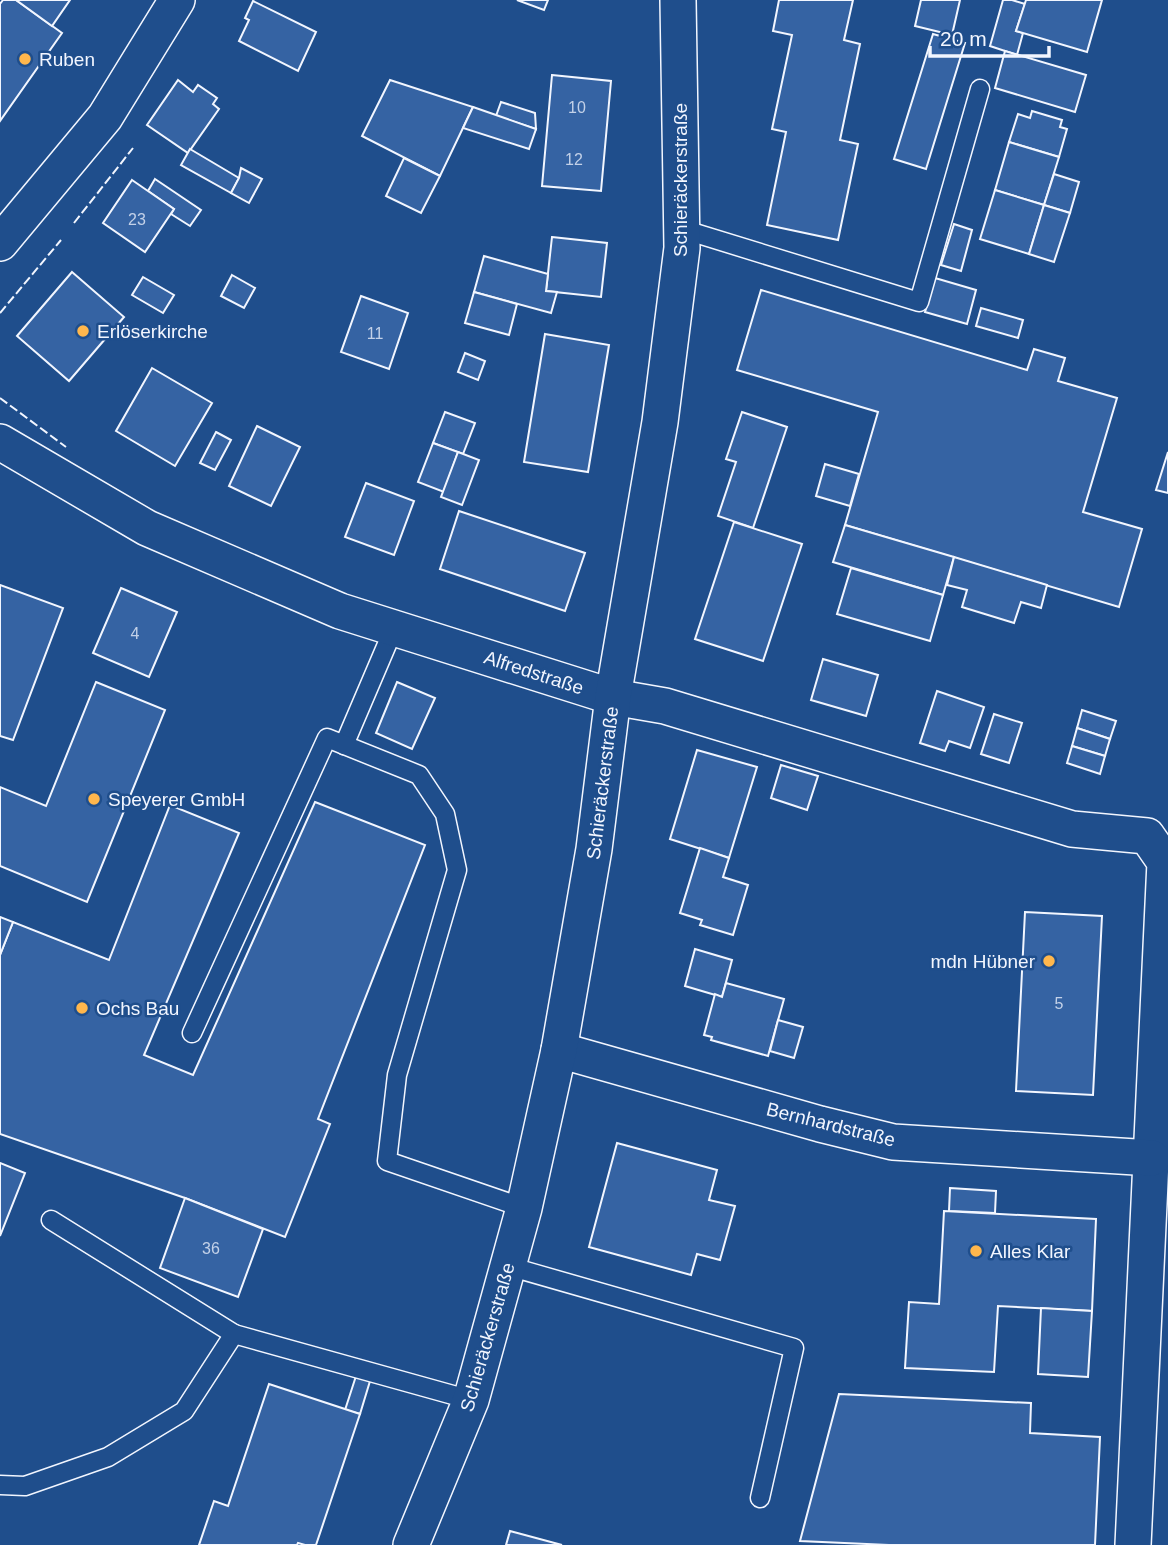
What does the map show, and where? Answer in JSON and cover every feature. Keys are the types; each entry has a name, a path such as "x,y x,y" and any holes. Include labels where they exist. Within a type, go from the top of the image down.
{"street":[{"path":"0,243 105,117 177,0"},
{"name":"Schieräckerstraße","path":"411,1545 471,1400 524,1208 559,1050 594,849 613,697 660,422 682,247 678,0"},
{"name":"Alfredstraße","path":"0,442 147,528 340,611 613,697 664,706 1072,829 1147,836 1165,862 1152,1158"},
{"name":"Bernhardstraße","path":"559,1050 893,1142 1152,1158"},
{"path":"1133,1545 1152,1158"}],"lane":[{"path":"682,229 919,302 980,89"},
{"path":"344,745 394,628"},
{"path":"192,1033 327,738 419,775 445,814 457,870 397,1075 387,1161 524,1208"},
{"path":"51,1220 234,1334 471,1400"},
{"path":"508,1266 794,1348 760,1498"},
{"path":"0,1485 25,1486 108,1457 184,1411 234,1334"}],"building":[{"path":"3,0 16,0 62,33 0,121 0,4"},
{"path":"16,0 70,0 52,26"},
{"path":"517,0 548,0 544,10"},
{"path":"779,0 853,0 844,40 860,44 840,140 858,144 838,240 767,225 786,132 772,129 792,35 773,31"},
{"path":"921,0 960,0 952,35 915,26"},
{"path":"1003,0 1025,4 1016,31 1023,33 1017,55 990,46"},
{"path":"1026,0 1102,0 1087,52 1016,31"},
{"path":"253,1 316,32 298,71 239,41 249,20 245,18"},
{"path":"933,34 965,43 926,169 894,159"},
{"path":"1005,51 1086,75 1075,112 995,88"},
{"path":"552,75 611,81 601,191 542,186"},
{"path":"178,80 193,92 198,85 217,98 213,104 219,109 188,153 147,125"},
{"path":"390,80 473,107 440,176 362,136"},
{"path":"501,102 535,113 536,129 496,116"},
{"path":"473,107 536,129 529,149 463,128"},
{"path":"1032,111 1062,120 1060,127 1067,129 1059,157 1009,142 1018,114 1030,118"},
{"path":"1009,142 1059,157 1044,205 995,190"},
{"path":"190,149 239,178 231,193 181,165"},
{"path":"404,158 440,176 421,213 386,196"},
{"path":"241,168 262,179 249,203 231,193"},
{"path":"1054,174 1079,182 1070,213 1044,205"},
{"path":"155,179 201,210 190,226 171,214 174,209 148,191"},
{"path":"132,180 174,209 145,252 103,223"},
{"path":"995,190 1044,205 1029,254 980,239"},
{"path":"1044,205 1070,213 1054,262 1029,254"},
{"path":"954,224 972,230 961,271 941,265"},
{"path":"552,237 607,243 601,297 546,291"},
{"path":"484,256 548,274 546,291 557,292 551,313 474,292"},
{"path":"72,272 124,317 69,381 17,336"},
{"path":"232,275 255,288 244,308 221,296"},
{"path":"143,277 174,295 163,313 132,295"},
{"path":"935,278 976,290 967,324 925,312"},
{"path":"761,290 1027,370 1034,349 1065,358 1058,381 1117,398 1083,512 1142,529 1119,607 845,525 878,412 737,370"},
{"path":"474,292 517,304 509,335 465,323"},
{"path":"361,296 408,313 389,369 341,352"},
{"path":"981,308 1023,320 1018,338 976,326"},
{"path":"545,334 609,345 588,472 524,462"},
{"path":"465,353 485,361 478,380 458,372"},
{"path":"152,368 212,403 175,466 116,431"},
{"path":"445,412 475,423 463,454 433,443"},
{"path":"742,412 787,427 753,528 718,516 736,462 726,459"},
{"path":"257,426 300,447 271,506 229,486"},
{"path":"216,432 231,440 215,470 200,463"},
{"path":"433,443 458,452 444,492 418,482"},
{"path":"458,452 479,460 462,505 441,497"},
{"path":"1168,452 1168,493 1156,490"},
{"path":"825,464 859,474 850,506 816,496"},
{"path":"366,483 414,501 394,555 345,537"},
{"path":"459,511 585,553 565,611 440,569"},
{"path":"734,522 802,544 763,661 695,639"},
{"path":"845,525 954,557 943,595 833,562"},
{"path":"954,557 1047,585 1041,608 1021,602 1014,623 962,607 967,590 947,585"},
{"path":"851,568 943,595 930,641 837,614"},
{"path":"0,585 63,608 13,740 0,736"},
{"path":"121,588 177,612 149,677 93,653"},
{"path":"823,659 878,675 866,716 811,700"},
{"path":"96,682 165,710 87,902 0,866 0,787 46,806"},
{"path":"397,682 435,698 412,749 376,733"},
{"path":"937,691 984,707 970,748 949,741 945,751 920,743"},
{"path":"1082,710 1116,721 1110,739 1077,728"},
{"path":"994,714 1022,723 1009,763 981,754"},
{"path":"1077,728 1110,739 1105,756 1072,746"},
{"path":"1072,746 1105,756 1100,774 1067,763"},
{"path":"697,750 757,767 729,858 670,839"},
{"path":"781,765 818,776 807,810 771,798"},
{"name":"Ochs Bau","path":"315,802 425,845 318,1119 330,1124 285,1237 185,1198 0,1134 0,955 13,922 109,960 170,805 239,833 144,1055 193,1075"},
{"path":"700,848 729,858 723,877 748,885 733,935 700,925 702,920 680,913"},
{"path":"1025,912 1102,916 1093,1095 1016,1091"},
{"path":"0,917 13,922 0,955"},
{"path":"695,949 732,960 722,997 685,986"},
{"path":"726,983 784,999 768,1056 711,1040 712,1037 704,1035 715,994 722,997"},
{"path":"778,1020 803,1027 794,1058 770,1051"},
{"path":"617,1143 717,1170 709,1200 735,1206 720,1260 697,1254 691,1275 589,1247"},
{"path":"0,1163 25,1173 0,1236"},
{"path":"950,1188 996,1191 995,1213 949,1211"},
{"path":"185,1198 263,1229 238,1297 160,1268"},
{"path":"944,1211 1096,1219 1092,1311 998,1306 994,1372 905,1368 909,1302 939,1304"},
{"path":"1041,1308 1092,1311 1088,1377 1038,1374"},
{"path":"356,1376 370,1381 360,1414 345,1410"},
{"path":"269,1384 360,1414 316,1545 199,1545 214,1501 228,1506"},
{"path":"839,1394 1031,1403 1030,1433 1100,1437 1095,1545 889,1545 800,1541"},
{"path":"510,1531 562,1545 506,1545"}],"fence":[{"path":"74,223 133,148"},
{"path":"0,313 61,240"},
{"path":"0,398 66,447"}],"place":[{"name":"Ruben","path":"25,59"},
{"name":"Erlöserkirche","path":"83,331"},
{"name":"Speyerer GmbH","path":"94,799"},
{"name":"mdn Hübner","path":"1049,961"},
{"name":"Ochs Bau","path":"82,1008"},
{"name":"Alles Klar","path":"976,1251"}]}
